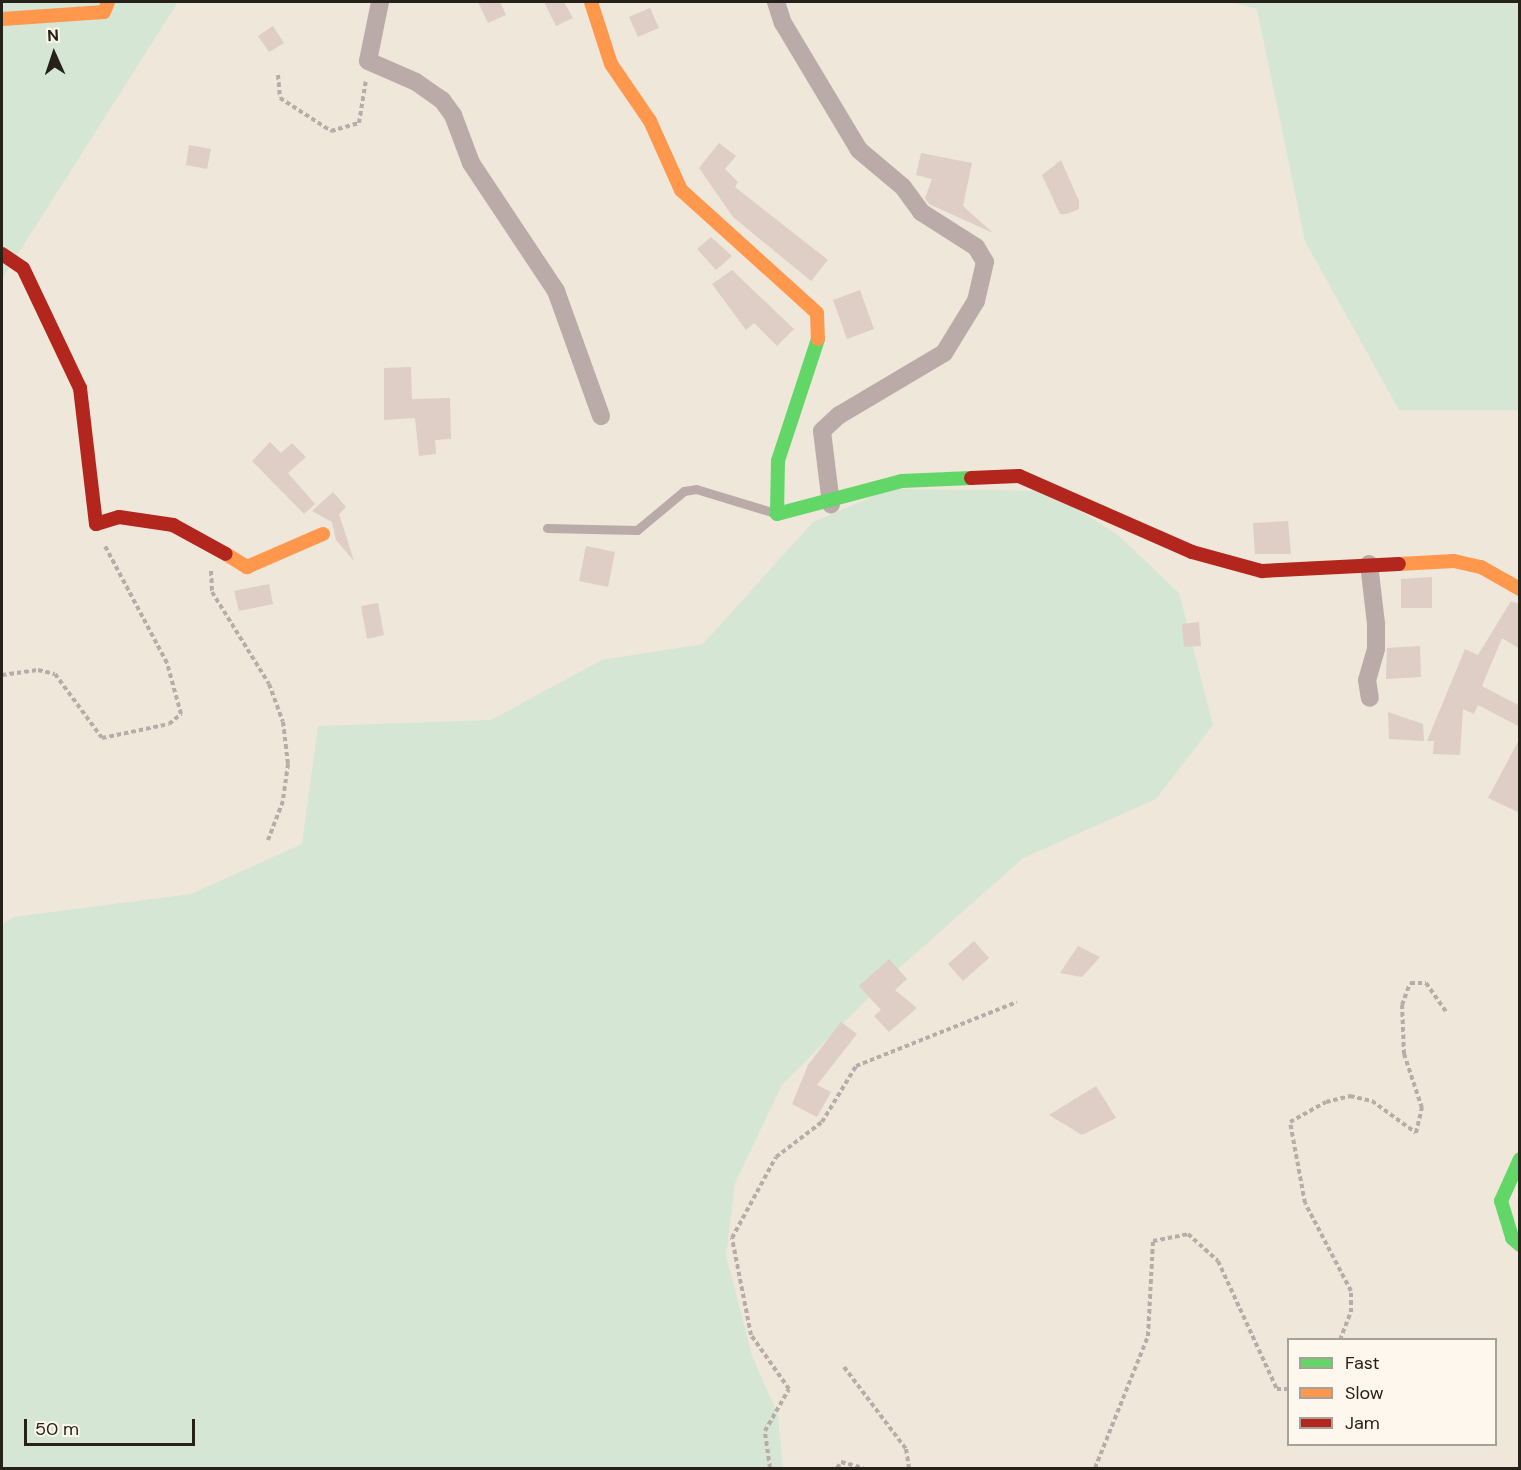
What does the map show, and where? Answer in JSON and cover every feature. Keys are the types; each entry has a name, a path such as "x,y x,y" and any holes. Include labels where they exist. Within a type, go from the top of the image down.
{"street":[{"path":"2,19 104,12 108,2"},
{"path":"380,2 368,61 416,82 442,100 453,115 471,163 556,291 600,416"},
{"path":"591,2 611,64 650,121 681,190 817,314 818,341 778,461 777,514 831,504 902,481 1019,476 1192,552 1262,572 1369,564 1454,561 1481,567 1520,589"},
{"path":"776,2 783,23 859,150 903,187 921,212 976,247 985,262 976,301 944,353 838,416 822,431 831,504"},
{"path":"2,254 23,268 80,388 96,524 145,518 209,541 247,567 323,534"},
{"path":"1369,564 1376,624 1376,649 1366,680 1370,698"},
{"path":"1520,1159 1501,1201 1512,1238 1520,1245"}],"lane":[{"path":"547,528 637,530 684,492 696,489 777,514"}],"path":[{"path":"278,75 280,98 292,109 331,131 343,132 359,123 368,61"},
{"path":"2,675 38,670 55,674 102,738 169,724 181,714 167,663 96,524"},
{"path":"209,541 212,591 269,684 283,722 288,764 283,801 268,840"},
{"path":"1341,1338 1351,1312 1351,1291 1305,1203 1290,1122 1326,1102 1350,1096 1372,1101 1416,1133 1422,1108 1404,1054 1402,1005 1410,983 1426,983 1446,1012"},
{"path":"770,1468 765,1431 789,1389 751,1335 732,1238 776,1157 822,1122 855,1066 1017,1002"},
{"path":"1095,1468 1148,1336 1153,1241 1188,1234 1218,1261 1277,1389 1287,1389"},
{"path":"844,1367 906,1449 909,1468"},
{"path":"837,1468 841,1462 863,1468"}],"green space":[{"path":"2,2 178,2 2,279"},
{"path":"1230,2 1519,2 1519,410 1399,410 1305,241 1257,9"},
{"path":"891,489 1049,491 1119,536 1179,593 1213,725 1156,799 1023,858 889,977 782,1085 735,1183 726,1255 752,1356 778,1415 783,1468 2,1468 2,924 14,917 191,894 302,844 318,726 491,720 602,660 703,644 813,522"}],"building":[{"path":"478,2 500,2 506,15 488,23"},
{"path":"544,2 564,2 573,18 556,26"},
{"path":"650,8 659,28 638,37 629,17"},
{"path":"273,26 284,43 269,52 258,36"},
{"path":"719,143 736,156 725,169 738,182 735,187 828,260 811,281 733,217 699,168"},
{"path":"189,145 211,149 207,169 186,165"},
{"path":"921,153 972,163 963,206 993,233 929,204 925,198 932,179 916,175"},
{"path":"1061,160 1079,201 1079,209 1067,214 1060,214 1042,175"},
{"path":"711,237 732,256 716,270 697,249"},
{"path":"732,270 794,329 777,346 754,323 746,330 712,284"},
{"path":"860,290 874,329 847,339 833,300"},
{"path":"411,367 412,399 450,398 451,439 435,440 436,454 419,456 415,418 384,420 384,368"},
{"path":"270,442 281,453 292,443 306,457 288,473 315,504 304,514 252,461"},
{"path":"333,492 346,507 339,514 354,561 336,540 332,522 312,511"},
{"path":"1288,521 1291,554 1255,554 1253,523"},
{"path":"586,546 615,552 608,587 579,581"},
{"path":"1432,577 1432,608 1401,608 1401,579"},
{"path":"269,584 273,604 239,611 234,591"},
{"path":"1511,601 1520,604 1520,649 1502,638 1482,686 1520,706 1520,727 1478,705 1474,714 1463,709 1460,755 1433,754 1434,741 1427,741 1465,649 1478,655"},
{"path":"378,603 384,635 367,639 361,606"},
{"path":"1199,622 1201,646 1184,647 1182,624"},
{"path":"1420,646 1421,677 1386,679 1387,648"},
{"path":"1388,712 1423,724 1424,741 1389,739"},
{"path":"1520,738 1520,813 1488,798"},
{"path":"974,941 989,958 963,981 948,964"},
{"path":"1078,946 1100,957 1082,977 1060,973"},
{"path":"889,959 907,979 895,990 917,1008 889,1032 874,1016 881,1010 859,986"},
{"path":"841,1022 857,1034 817,1085 831,1092 817,1117 792,1104 808,1065"},
{"path":"1096,1086 1116,1118 1082,1135 1049,1115"}],"traffic: fast":[{"path":"818,339 778,461 777,514 902,481 971,478"},
{"path":"1520,1159 1501,1201 1512,1238 1520,1245"}],"traffic: slow":[{"path":"2,19 104,12 108,2"},
{"path":"591,2 611,64 650,121 681,190 817,313 818,339"},
{"path":"226,554 247,567 323,534"},
{"path":"1399,564 1454,561 1481,567 1520,589"}],"traffic: jam":[{"path":"2,254 23,268 80,388 96,524 119,517 173,525 226,554"},
{"path":"971,478 1019,476 1192,552 1262,571 1399,564"}]}
